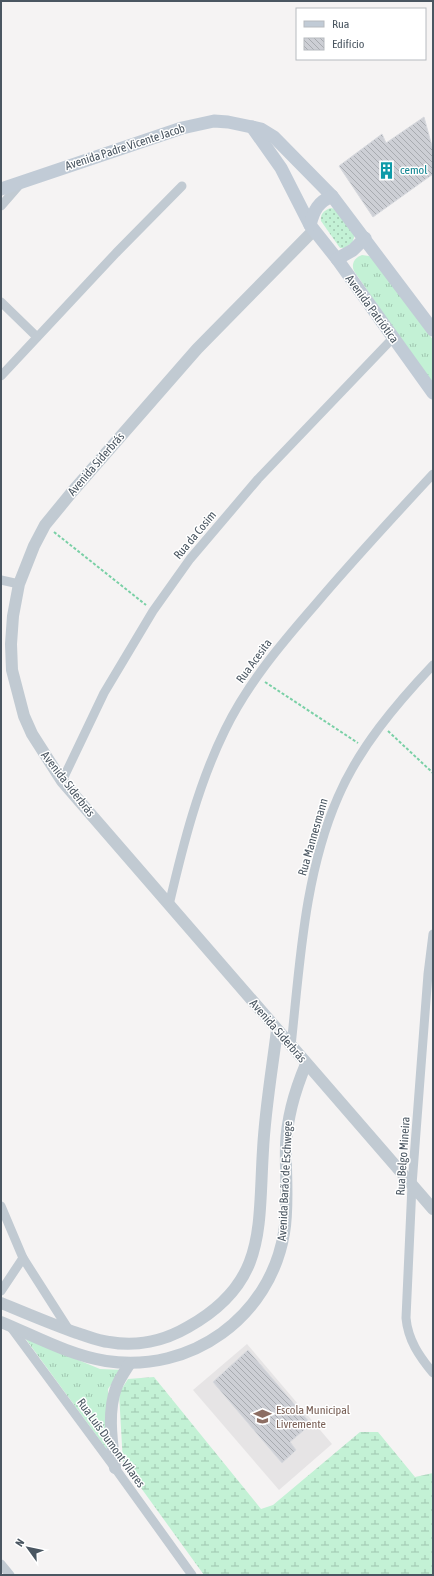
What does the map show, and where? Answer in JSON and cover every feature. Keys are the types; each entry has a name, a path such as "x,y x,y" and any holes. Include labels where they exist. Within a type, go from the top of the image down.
{"main road":[{"name":"Avenida Padre Vicente Jacob","path":"1,189 23,180 182,128 214,121 228,122 261,129 274,137 332,196"},
{"name":"Avenida Patriótica","path":"252,127 281,168 312,227 337,259 433,393"},
{"path":"312,227 314,212 318,204 326,198 332,196 433,330"},
{"path":"337,259 353,250 365,238"}],"street":[{"path":"1,206 23,180"},
{"path":"1,376 116,253 182,186"},
{"name":"Avenida Siderbrás","path":"312,227 197,349 100,458 45,525 27,562 19,584 13,616 11,644 12,670 24,716 32,734 62,781 433,1209"},
{"path":"1,302 37,337"},
{"name":"Rua da Cosim","path":"62,781 104,693 153,611 190,558 258,479 394,338"},
{"name":"Rua Acesita","path":"169,905 189,826 202,784 225,730 238,706 257,677 285,640 346,568 433,474"},
{"path":"1,580 19,584"},
{"name":"Rua Mannesmann","path":"291,1046 307,906 317,861 338,796 366,748 382,725 433,665"},
{"name":"Rua Belgo Mineira","path":"433,934 428,974 412,1185 406,1294 407,1329 414,1346 433,1373"},
{"name":"Avenida Barão de Eschwege","path":"1,1302 69,1330 107,1342 119,1344 159,1340 178,1333 201,1320 226,1300 241,1281 250,1263 258,1238 266,1104 277,1030"},
{"name":"Avenida Barão de Eschwege","path":"5,1324 76,1353 100,1360 130,1363 149,1362 174,1357 215,1339 233,1326 252,1306 268,1281 281,1251 285,1231 286,1144 290,1112 296,1088 306,1064"},
{"path":"1,1206 23,1258 69,1330"},
{"path":"1,1291 23,1258"},
{"name":"Rua Luís Dumont Vilares","path":"5,1324 115,1468 192,1575"},
{"path":"148,1342 149,1362"},
{"path":"115,1468 111,1429 112,1402 119,1380 130,1363"},
{"path":"1,1564 10,1575"}],"path":[{"path":"45,525 153,611"},
{"path":"257,677 366,748"},
{"path":"382,725 433,773"}],"shaded area":[{"name":"Escola Municipal Livremente","path":"247,1344 332,1444 279,1490 193,1390"}],"green space":[{"path":"331,208 335,209 355,235 352,243 344,248 340,248 321,221 321,216 323,213"},
{"path":"362,255 369,256 381,263 433,340 433,386 354,271 354,262"},
{"path":"25,1338 100,1369 125,1370 117,1376 108,1389 108,1451"},
{"path":"154,1377 261,1509 273,1505 360,1432 378,1432 415,1477 433,1473 433,1575 204,1575 123,1463 119,1393 128,1379"}],"building":[{"name":"cemol","path":"424,117 433,150 433,174 373,217 339,166 382,134 386,143"},
{"path":"248,1350 311,1424 290,1442 296,1450 282,1463 213,1382"}],"place":[{"name":"cemol","path":"387,170"},
{"name":"Escola Municipal Livremente","path":"263,1417"}]}
